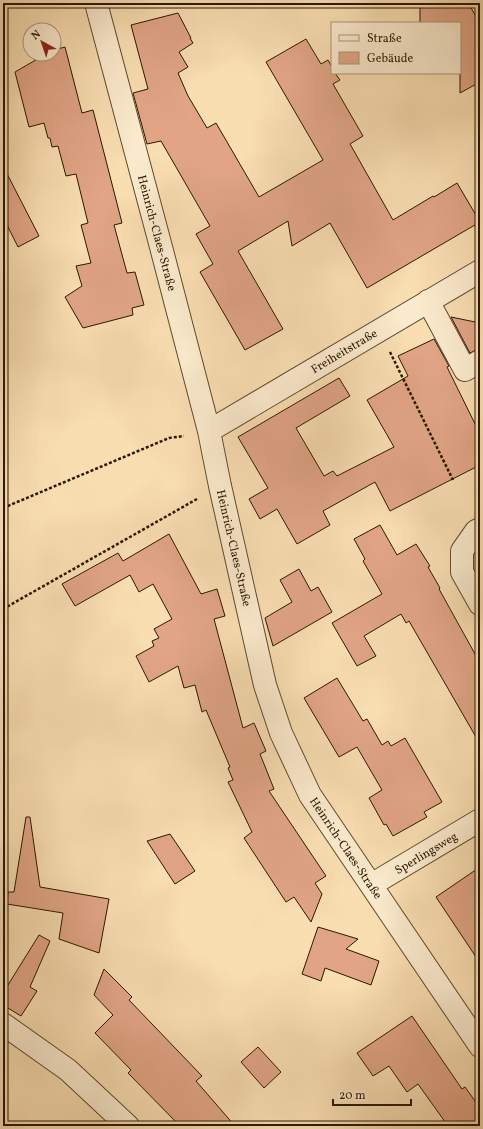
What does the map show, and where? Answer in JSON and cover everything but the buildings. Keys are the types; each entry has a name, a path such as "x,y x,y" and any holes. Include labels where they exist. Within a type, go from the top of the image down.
{"street":[{"name":"Heinrich-Claes-Straße","path":"96,3 208,431 265,685 281,734 310,795 480,1046"},
{"name":"Freiheitstraße","path":"208,431 480,270"},
{"path":"428,301 465,370 480,361"},
{"path":"480,529 476,531 462,551 462,572 480,604"},
{"name":"Sperlingsweg","path":"371,885 480,820"},
{"path":"3,1024 68,1070 128,1126"}],"path":[{"path":"380,330 453,480"},
{"path":"3,508 169,438 208,431"},
{"path":"3,609 220,486"}]}
